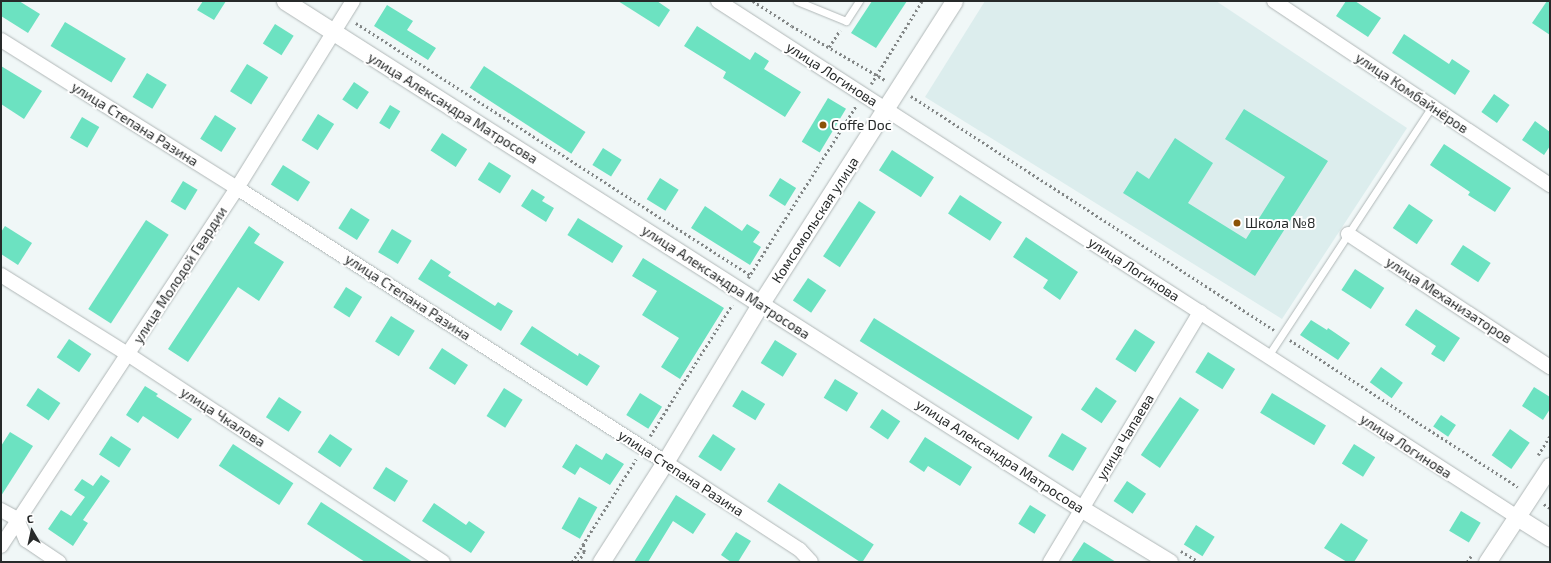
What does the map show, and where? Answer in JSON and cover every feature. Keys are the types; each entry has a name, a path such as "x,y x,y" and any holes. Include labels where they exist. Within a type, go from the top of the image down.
{"street":[{"name":"улица Александра Матросова","path":"285,1 1082,509 1169,562"},
{"name":"улица Молодой Гвардии","path":"1,546 17,519 128,355 237,188 353,1"},
{"name":"улица Логинова","path":"718,1 886,108 1550,538"},
{"name":"Комсомольская улица","path":"601,562 665,462 761,304 954,1"},
{"name":"улица Комбайнёров","path":"1274,1 1550,185"},
{"name":"улица Степана Разина","path":"1,40 237,188 665,462 800,550 811,562"},
{"name":"улица Механизаторов","path":"1348,234 1550,367"},
{"name":"улица Чкалова","path":"1,275 128,355 443,562"},
{"name":"улица Чапаева","path":"1050,562 1200,312"},
{"path":"1487,562 1550,466"},
{"path":"1,510 17,519 26,540 59,562"}],"lane":[{"path":"797,1 846,21 859,1"},
{"path":"1268,356 1432,106"}],"path":[{"path":"753,1 876,74 1550,508"},
{"path":"572,562 922,1"},
{"path":"344,15 750,275"},
{"path":"829,47 846,21"},
{"path":"578,562 584,552 583,544"}],"shaded area":[{"name":"Школа №8","path":"985,1 1216,1 1407,128 1282,319 925,97"}],"building":[{"path":"1,1 19,1 40,14 28,33 1,16"},
{"path":"203,1 226,1 214,20 197,10"},
{"path":"618,1 657,1 670,10 659,27"},
{"path":"872,1 907,1 876,48 851,33"},
{"path":"1346,1 1355,1 1381,18 1368,37 1336,16"},
{"path":"1547,1 1550,1 1550,35 1532,23"},
{"path":"387,5 413,21 407,30 436,48 428,60 374,26"},
{"path":"65,22 126,59 111,83 51,46"},
{"path":"275,24 294,36 281,55 263,44"},
{"path":"697,26 750,60 755,52 769,61 764,69 801,92 785,117 723,78 726,72 684,46"},
{"path":"1404,34 1449,64 1452,59 1470,71 1455,95 1392,53"},
{"path":"247,64 268,77 251,104 230,91"},
{"path":"1,66 42,91 24,119 1,104"},
{"path":"484,66 585,132 571,154 470,88"},
{"path":"147,73 167,85 152,109 133,97"},
{"path":"354,82 369,92 357,109 342,99"},
{"path":"1494,94 1510,105 1497,123 1481,112"},
{"path":"828,98 846,109 820,153 802,142"},
{"path":"390,105 400,111 389,129 379,123"},
{"path":"1244,109 1328,161 1255,276 1123,193 1137,171 1149,179 1175,138 1213,163 1188,203 1246,239 1285,177 1225,139"},
{"path":"318,114 334,124 318,150 302,140"},
{"path":"215,115 236,128 221,152 200,139"},
{"path":"82,117 99,127 87,148 70,138"},
{"path":"1535,121 1550,132 1550,146 1544,155 1522,140"},
{"path":"442,133 467,149 456,167 431,151"},
{"path":"1444,144 1511,188 1495,212 1468,195 1470,192 1430,165"},
{"path":"603,148 622,160 611,177 592,165"},
{"path":"892,150 934,177 921,197 879,170"},
{"path":"489,162 511,176 500,194 478,180"},
{"path":"283,165 310,182 298,201 271,185"},
{"path":"660,178 679,190 665,211 647,199"},
{"path":"780,178 796,188 785,206 769,196"},
{"path":"183,181 198,190 185,210 171,202"},
{"path":"532,189 545,197 542,201 554,208 546,222 521,206"},
{"path":"960,195 1002,222 990,241 948,213"},
{"path":"859,201 876,212 840,267 823,256"},
{"path":"1409,204 1433,220 1417,244 1393,228"},
{"path":"705,206 742,231 747,224 760,232 753,242 761,247 750,265 691,228"},
{"path":"351,208 370,220 357,240 338,228"},
{"path":"578,218 623,246 612,263 567,235"},
{"path":"146,220 169,235 111,324 88,309"},
{"path":"5,226 32,243 18,265 1,254 1,232"},
{"path":"249,226 260,234 254,243 284,262 259,301 238,287 188,362 168,349"},
{"path":"392,229 412,241 398,264 378,252"},
{"path":"1026,237 1078,272 1060,300 1043,288 1048,280 1013,257"},
{"path":"1463,245 1491,263 1478,282 1450,264"},
{"path":"643,258 724,308 680,379 661,367 679,338 642,315 657,291 632,276"},
{"path":"431,259 451,272 448,276 495,306 498,302 513,311 501,331 418,279"},
{"path":"1355,269 1384,288 1371,309 1341,290"},
{"path":"808,278 826,290 811,313 793,300"},
{"path":"346,287 362,297 349,317 333,307"},
{"path":"1416,309 1460,338 1444,362 1431,354 1436,346 1405,325"},
{"path":"391,316 415,331 399,356 375,341"},
{"path":"874,318 1033,417 1018,440 860,341"},
{"path":"1311,320 1327,330 1328,328 1350,343 1338,360 1300,335"},
{"path":"532,326 578,356 579,353 600,366 587,386 520,344"},
{"path":"1135,329 1155,342 1136,372 1115,359"},
{"path":"69,339 91,354 79,372 57,357"},
{"path":"775,340 797,354 783,377 761,363"},
{"path":"442,348 468,365 455,385 429,368"},
{"path":"1208,352 1235,369 1222,389 1195,372"},
{"path":"1381,367 1403,383 1392,398 1370,382"},
{"path":"835,379 858,393 847,412 824,398"},
{"path":"145,386 158,394 156,396 192,419 178,439 143,416 138,423 126,415"},
{"path":"1096,387 1117,401 1102,423 1081,409"},
{"path":"1534,387 1550,397 1550,409 1543,420 1522,406"},
{"path":"38,388 60,403 49,421 26,405"},
{"path":"504,388 523,400 505,428 487,416"},
{"path":"742,390 765,404 755,420 732,406"},
{"path":"640,393 662,407 648,429 626,415"},
{"path":"1272,393 1326,425 1314,445 1260,413"},
{"path":"279,397 302,412 289,432 266,417"},
{"path":"1180,397 1199,410 1160,468 1141,455"},
{"path":"882,409 900,421 888,440 870,427"},
{"path":"1441,415 1456,425 1448,437 1433,427"},
{"path":"1510,429 1530,443 1511,469 1492,455"},
{"path":"10,432 33,446 1,496 1,446"},
{"path":"1062,433 1087,448 1073,471 1048,456"},
{"path":"330,434 352,449 340,467 318,452"},
{"path":"713,434 736,449 721,471 698,457"},
{"path":"111,436 131,449 119,468 99,454"},
{"path":"925,437 972,467 960,486 928,466 924,472 909,462"},
{"path":"233,444 293,483 279,505 219,466"},
{"path":"576,444 602,460 606,453 624,464 610,485 580,467 575,475 562,467"},
{"path":"1354,444 1375,457 1363,477 1342,464"},
{"path":"386,467 408,481 395,502 373,488"},
{"path":"101,475 110,481 83,520 88,523 73,546 48,529 61,510 71,516 85,497 74,490 82,479 93,486"},
{"path":"1127,481 1146,494 1133,514 1114,501"},
{"path":"779,483 874,545 862,562 860,562 767,501"},
{"path":"676,495 706,514 693,534 673,521 648,562 634,562"},
{"path":"579,497 597,507 580,539 562,528"},
{"path":"321,502 413,562 365,562 307,524"},
{"path":"434,503 466,525 469,521 485,532 471,553 422,521"},
{"path":"1030,505 1046,515 1034,534 1018,524"},
{"path":"1461,511 1481,523 1469,543 1449,531"},
{"path":"1341,523 1368,540 1354,562 1347,562 1324,548"},
{"path":"1196,525 1215,537 1202,556 1184,545"},
{"path":"736,532 751,541 738,562 731,562 721,555"},
{"path":"1084,542 1116,562 1071,562"}],"place":[{"name":"Coffe Doc","path":"823,125"},
{"name":"Школа №8","path":"1237,223"}]}
